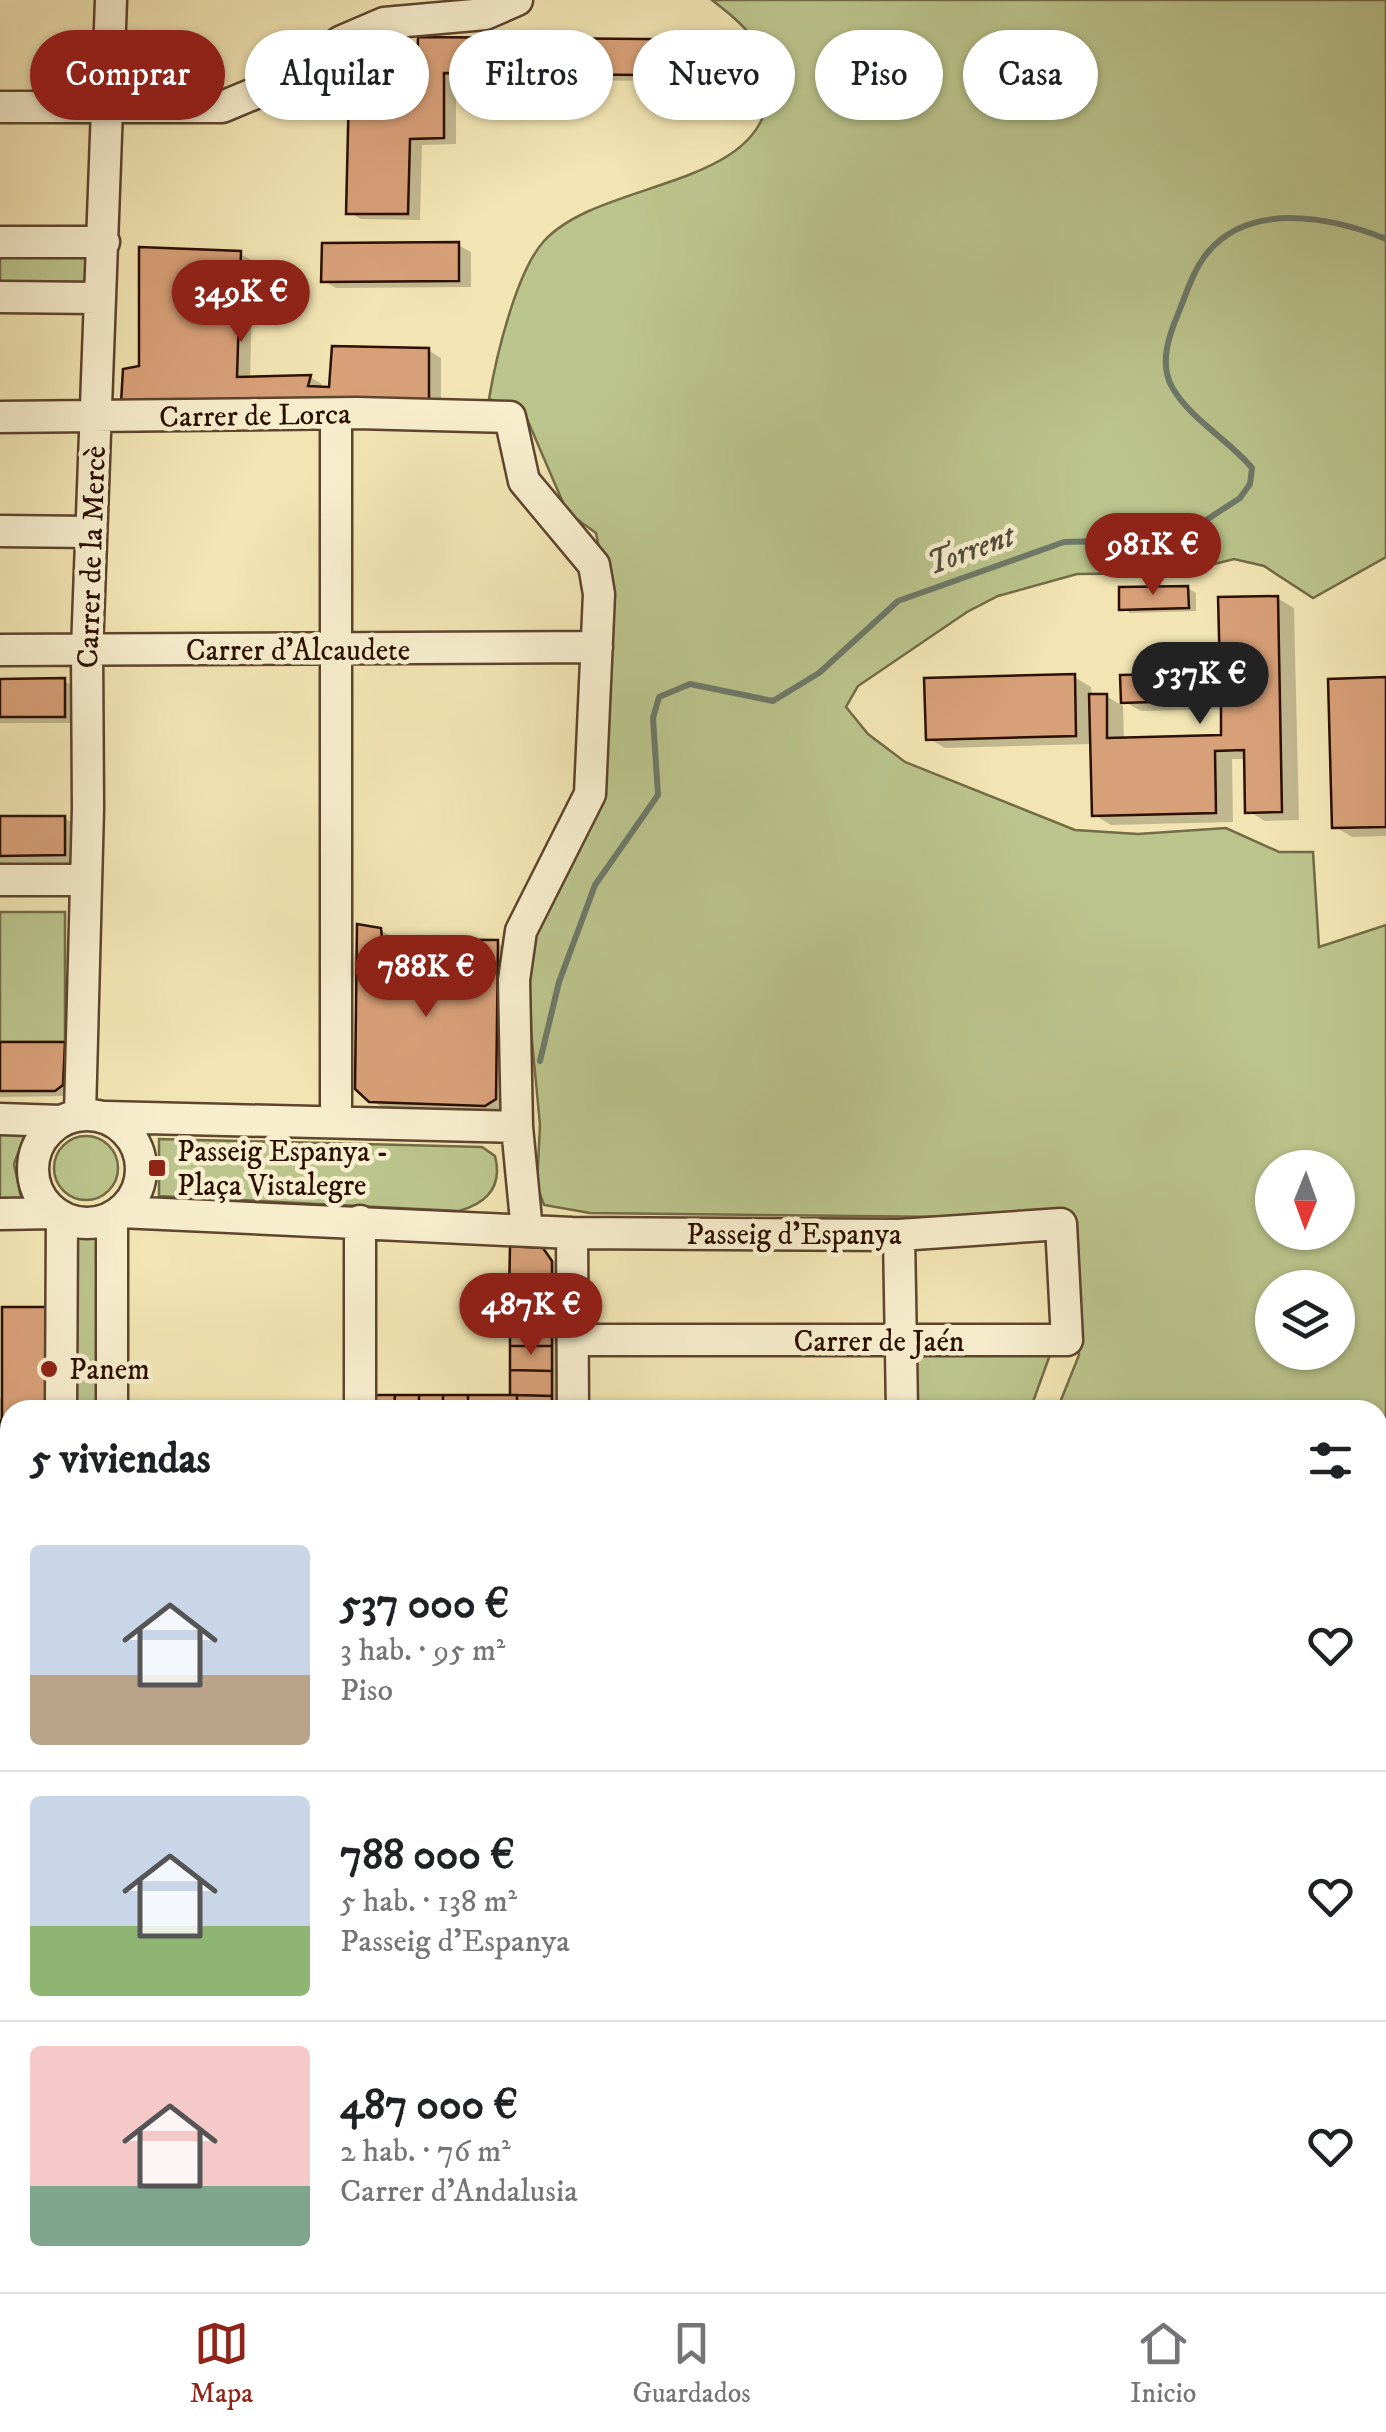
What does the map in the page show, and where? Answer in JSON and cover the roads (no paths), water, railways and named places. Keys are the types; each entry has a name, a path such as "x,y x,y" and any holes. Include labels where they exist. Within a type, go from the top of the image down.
{"street":[{"name":"Carrer de la Mercè","path":"111,30 112,0"},
{"path":"225,106 282,82 342,41 384,23 484,14 517,0"},
{"path":"0,108 30,108"},
{"name":"Carrer de la Mercè","path":"82,1117 87,650 110,120"},
{"path":"0,242 104,242"},
{"path":"0,296 100,298"},
{"path":"336,416 336,1120"},
{"name":"Carrer de Lorca","path":"0,417 510,418 524,481 594,565 597,648"},
{"path":"0,531 92,532"},
{"path":"527,1232 516,1126 514,980 521,931 590,794 597,648"},
{"name":"Carrer d'Alcaudete","path":"0,650 597,648"},
{"path":"0,880 85,880"},
{"path":"61,1400 59,1215 34,1184 32,1166 46,1132 82,1117 132,1137 142,1168 132,1200 116,1215 112,1400"},
{"path":"0,1119 336,1120 516,1126"},
{"name":"Passeig d'Espanya","path":"0,1214 59,1215 78,1223 116,1215 360,1221 572,1233 898,1235 1062,1224"},
{"path":"360,1221 360,1400"},
{"name":"Carrer de Jaén","path":"573,1340 1067,1340 1062,1224"},
{"path":"572,1233 573,1400"},
{"path":"898,1235 902,1400"}],"waterway":[{"name":"Torrent","path":"540,1061 559,982 595,885 658,795 653,718 659,697 690,684 773,701 819,673 898,601 1064,542 1138,540 1200,524 1240,498 1250,484 1252,468 1189,409 1168,378 1169,340 1203,259 1226,236 1246,225 1269,220 1317,220 1386,239"}],"place":[{"name":"Passeig Espanya - Plaça Vistalegre","path":"157,1168"},
{"name":"Panem","path":"49,1369"}]}
